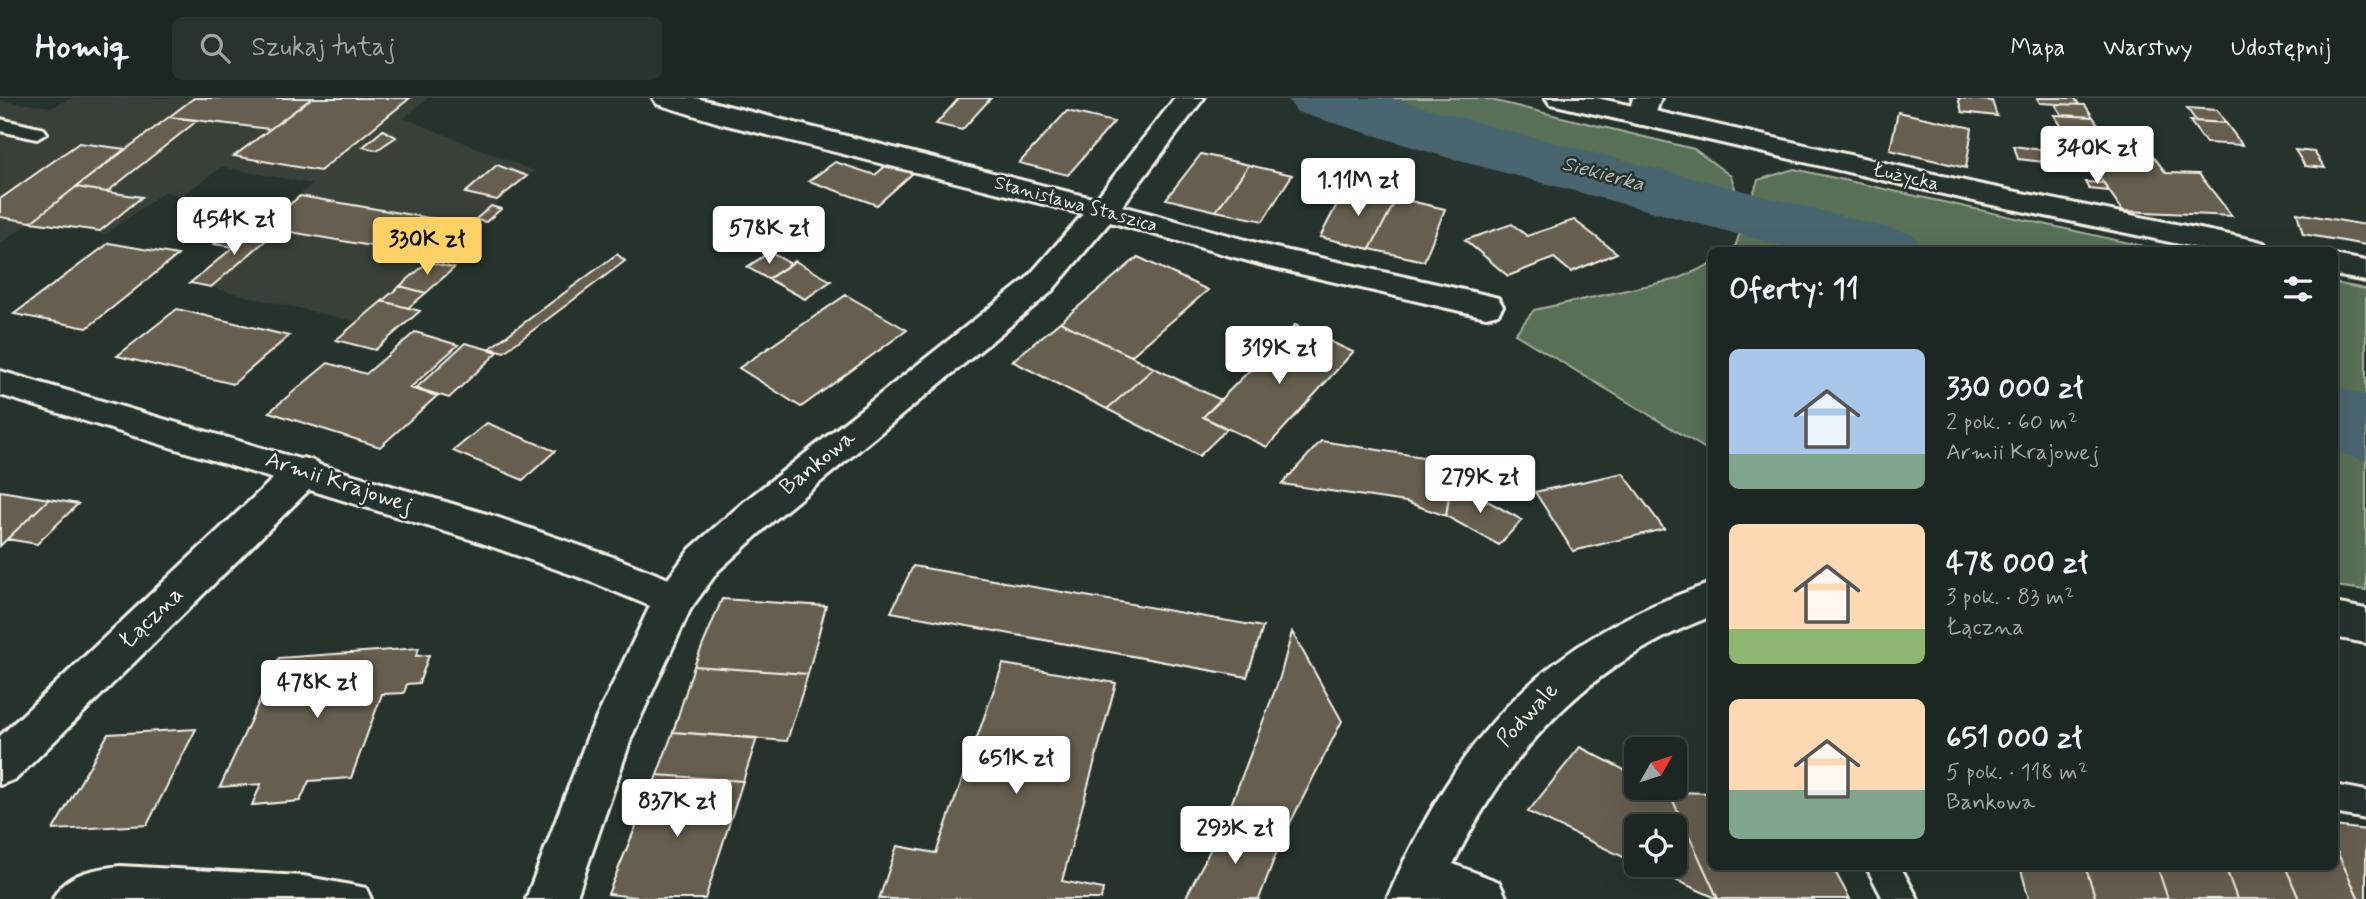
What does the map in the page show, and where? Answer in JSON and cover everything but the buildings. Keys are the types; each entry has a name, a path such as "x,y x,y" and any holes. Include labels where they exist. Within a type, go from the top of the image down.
{"street":[{"name":"Stanisława Staszica","path":"667,98 729,117 1103,210 1266,256 1486,306"},
{"name":"Bankowa","path":"551,899 610,736 674,599 704,560 759,511 1038,286 1103,210 1190,98"},
{"name":"Łużycka","path":"1560,98 1644,107 2084,216 2240,247"},
{"path":"2338,266 2366,271"},
{"name":"Armii Krajowej","path":"0,383 164,428 537,546 674,599"},
{"name":"Łączna","path":"0,765 304,472"},
{"name":"Podwale","path":"1417,887 1475,776 1543,695 1611,644 1665,616 1708,600"},
{"path":"2338,621 2366,626"},
{"path":"1417,887 1482,899"}],"lane":[{"path":"0,125 37,133"},
{"path":"2338,800 2366,805"},
{"path":"1884,870 1901,899"},
{"path":"70,899 93,885 120,881 303,892 354,899"}],"shaded area":[{"path":"72,98 428,98 404,118 534,171 429,261 454,268 408,308 357,322 190,283 313,184 222,167 183,195 164,192 106,234 32,221 0,243 0,101 52,107"}],"green space":[{"path":"1378,98 1483,98 1694,149 1731,176 1737,194"},
{"path":"1794,169 2147,247 1735,247 1758,180"},
{"path":"1708,265 1708,450 1515,334 1534,310 1678,279"},
{"path":"2338,284 2366,289 2366,590 2338,586"}],"waterway":[{"name":"Siekierka","path":"1320,98 1473,143 1874,247"},
{"name":"Siekierka","path":"2338,418 2366,430"}]}
